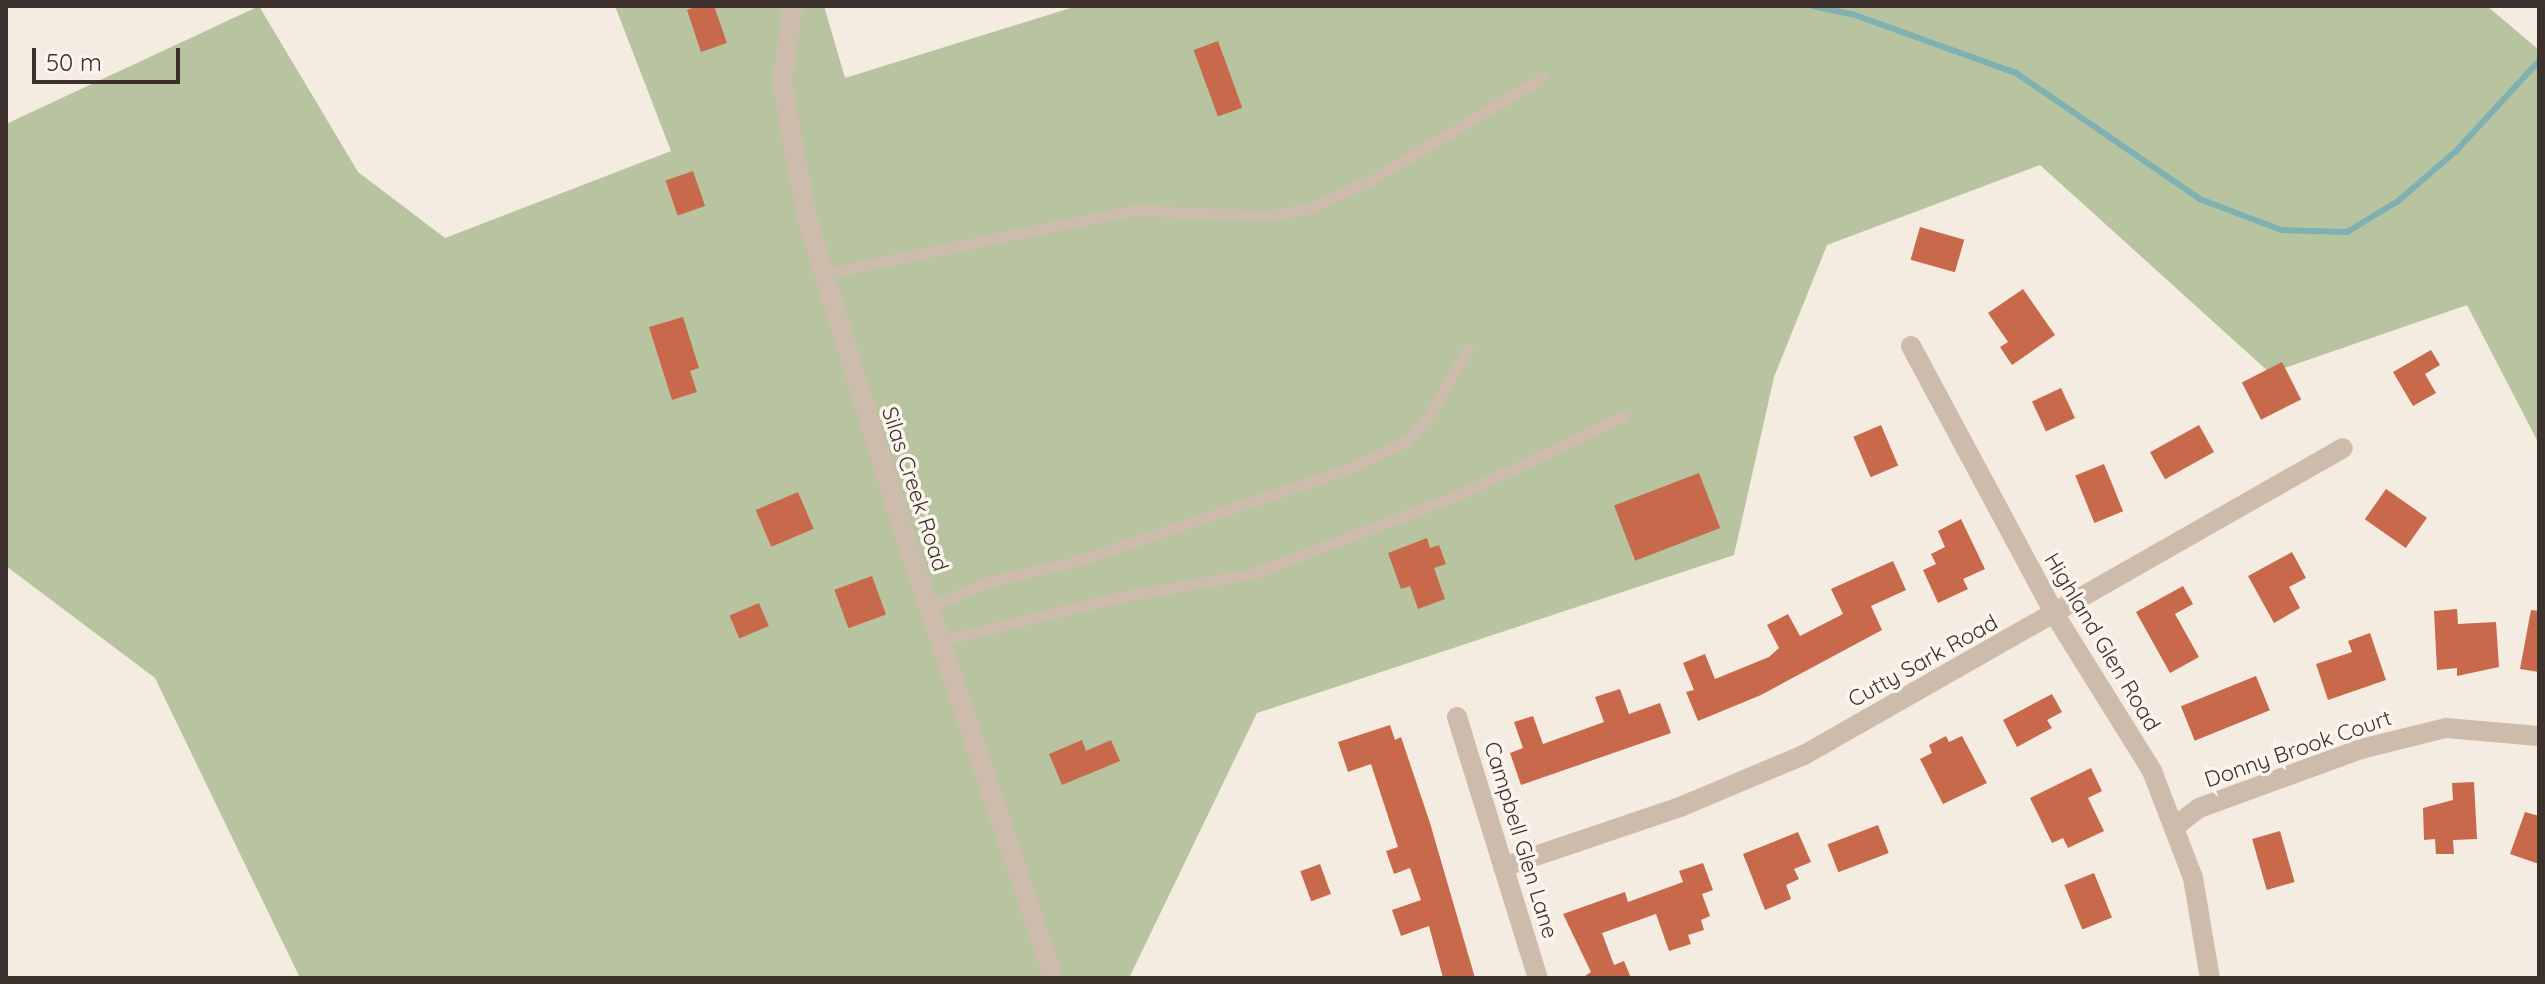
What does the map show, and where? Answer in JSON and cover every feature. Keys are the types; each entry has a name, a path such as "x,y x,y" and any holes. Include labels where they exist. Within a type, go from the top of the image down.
{"street":[{"name":"Silas Creek Road","path":"793,6 782,57 785,119 822,274 940,641 1054,978"},
{"name":"Highland Glen Road","path":"1911,346 2055,615 2152,771 2193,878 2210,978"},
{"name":"Cutty Sark Road","path":"1503,867 1680,807 1804,755 2055,615 2343,448"},
{"name":"Campbell Glen Lane","path":"1457,717 1538,978"},
{"name":"Donny Brook Court","path":"2174,827 2199,808 2403,738 2446,728 2539,736"}],"lane":[{"path":"822,274 1135,210 1266,216 1308,209 1371,180 1543,77"},
{"path":"929,607 991,581 1074,562 1348,469 1405,442 1430,415 1468,348"},
{"path":"940,641 1115,598 1255,573 1463,493 1623,416"}],"green space":[{"path":"259,6 358,172 445,238 671,151 615,6 824,6 845,78 1077,6 2487,6 2539,50 2539,444 2467,305 2270,373 2040,165 1827,245 1774,377 1734,555 1257,713 1129,978 300,978 155,678 6,566 6,124"}],"building":[{"path":"714,6 727,43 701,52 687,10"},
{"path":"1218,41 1242,108 1218,117 1194,50"},
{"path":"693,171 705,206 678,215 666,180"},
{"path":"1920,227 1964,240 1955,272 1911,260"},
{"path":"2023,289 2055,335 2012,365 2000,347 2008,342 1988,313"},
{"path":"683,317 699,368 690,371 697,392 672,400 649,327"},
{"path":"2431,350 2440,365 2425,374 2436,393 2413,406 2393,372"},
{"path":"2282,362 2301,399 2261,420 2242,382"},
{"path":"2061,388 2075,418 2046,431 2032,402"},
{"path":"1881,425 1898,466 1871,477 1853,437"},
{"path":"2199,425 2214,452 2165,479 2150,452"},
{"path":"2104,464 2123,511 2094,523 2075,476"},
{"path":"1699,473 1720,528 1635,561 1614,506"},
{"path":"2386,489 2427,518 2406,548 2365,519"},
{"path":"798,492 814,529 771,547 756,510"},
{"path":"1961,519 1985,569 1963,579 1968,589 1938,603 1923,570 1936,564 1931,554 1945,547 1938,531"},
{"path":"1427,538 1430,548 1439,545 1446,564 1434,568 1445,599 1418,609 1410,586 1401,589 1388,553"},
{"path":"2292,552 2306,578 2289,587 2300,608 2274,623 2248,576"},
{"path":"1893,561 1906,590 1871,606 1882,630 1761,695 1698,721 1686,692 1694,690 1683,663 1705,654 1715,679 1769,657 1779,648 1767,625 1788,614 1800,636 1843,614 1831,589"},
{"path":"872,576 886,615 848,628 834,590"},
{"path":"2183,586 2193,604 2175,614 2199,657 2170,673 2136,612"},
{"path":"759,603 769,626 739,639 730,616"},
{"path":"2457,609 2458,624 2496,622 2499,667 2457,676 2457,668 2437,670 2434,611"},
{"path":"2531,610 2539,611 2539,672 2520,669"},
{"path":"2370,633 2386,680 2328,700 2316,664 2352,652 2348,641"},
{"path":"2256,676 2270,710 2195,741 2181,706"},
{"path":"1620,689 1629,714 1660,703 1671,733 1521,785 1510,753 1523,748 1514,722 1533,716 1543,744 1604,722 1595,697"},
{"path":"2052,694 2062,712 2047,720 2052,728 2017,747 2003,720"},
{"path":"1390,725 1395,740 1401,737 1430,823 1475,978 1443,978 1429,926 1401,936 1392,910 1421,900 1410,868 1394,874 1386,851 1398,847 1371,764 1348,772 1338,742"},
{"path":"1946,736 1949,742 1962,736 1987,783 1943,804 1920,759 1932,753 1929,745"},
{"path":"1082,740 1086,751 1111,740 1120,761 1062,785 1049,754"},
{"path":"2091,768 2102,791 2088,798 2104,831 2068,848 2063,838 2052,843 2030,798"},
{"path":"2474,782 2477,839 2453,840 2454,854 2436,854 2435,839 2424,840 2423,808 2453,800 2452,783"},
{"path":"2525,812 2539,816 2539,864 2510,854"},
{"path":"1878,825 1889,853 1838,872 1828,844"},
{"path":"2280,831 2295,882 2267,890 2252,839"},
{"path":"1798,832 1811,862 1794,869 1799,879 1786,885 1791,899 1765,910 1743,854"},
{"path":"1703,863 1713,890 1702,894 1710,916 1701,920 1704,930 1688,935 1691,944 1669,951 1656,914 1602,933 1614,965 1624,961 1631,978 1582,978 1591,972 1563,914 1625,892 1628,902 1683,882 1679,871"},
{"path":"1320,864 1331,894 1311,901 1300,871"},
{"path":"2094,873 2112,918 2082,929 2064,885"}],"waterway":[{"path":"1813,6 1852,14 2016,73 2200,199 2281,230 2347,232 2398,201 2456,151 2539,61"}]}
